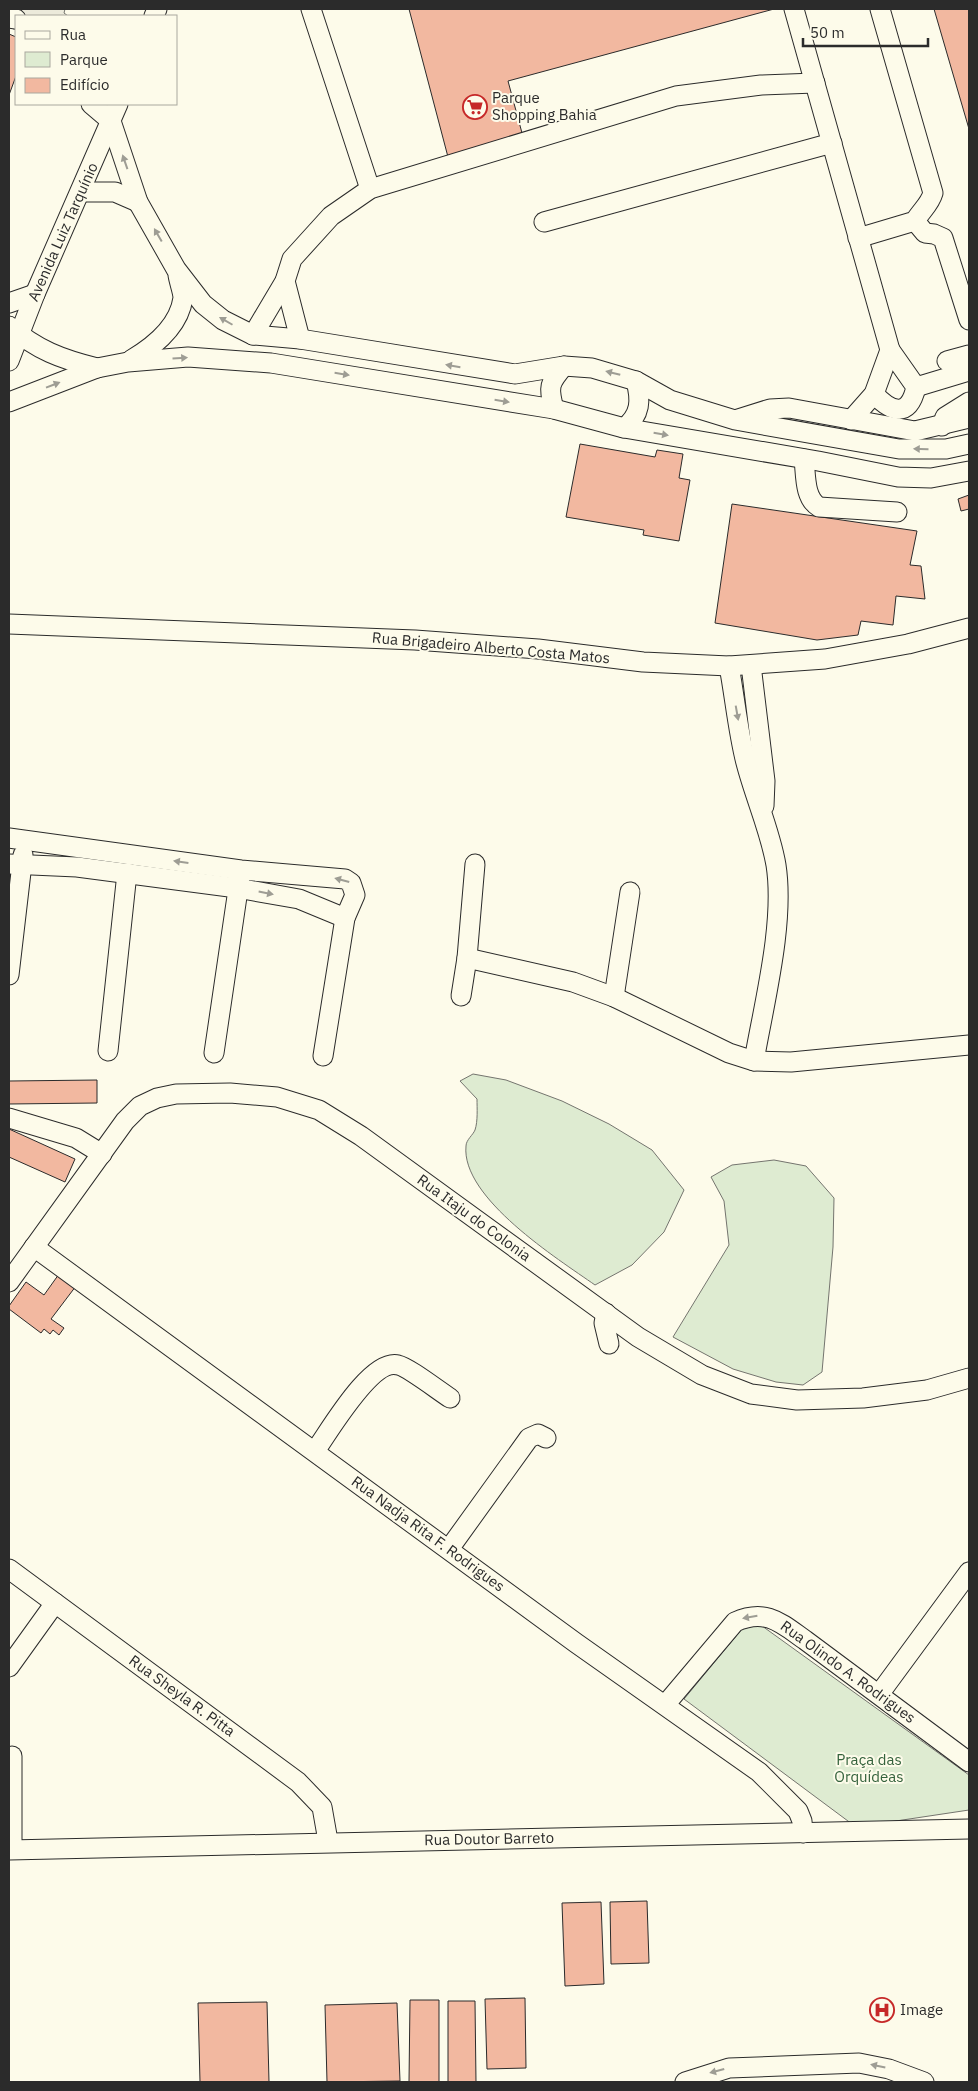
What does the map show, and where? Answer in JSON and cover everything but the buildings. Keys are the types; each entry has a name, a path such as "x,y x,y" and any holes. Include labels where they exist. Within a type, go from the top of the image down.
{"street":[{"path":"311,9 370,189"},
{"path":"794,9 890,350 916,387"},
{"path":"858,238 915,221 922,208 931,201 933,192 880,9"},
{"path":"253,335 285,281 292,259 331,216 370,189 676,96 761,85 815,83"},
{"path":"92,105 111,121 138,202 176,269 203,304 223,320 253,335 300,339 515,374 564,366 592,368 636,380 670,400 735,420 899,449 946,449 969,444"},
{"name":"Avenida Luiz Tarquínio","path":"9,361 14,330 34,298 118,105"},
{"path":"544,222 832,143"},
{"path":"81,192 98,190 115,192 138,202"},
{"path":"915,221 925,233 943,238 969,320"},
{"path":"128,362 149,349 172,327 183,298 176,269"},
{"path":"285,281 300,339"},
{"path":"9,303 34,298 46,351"},
{"path":"14,330 62,359 97,368"},
{"path":"851,420 874,394 890,350"},
{"path":"947,361 969,355"},
{"path":"9,402 97,368 128,362 188,357 271,363 554,409 624,428 898,477 931,478 969,471"},
{"path":"554,409 549,393 552,380 564,366"},
{"path":"916,387 969,372"},
{"path":"624,428 634,420 638,406 639,394 636,380"},
{"path":"874,394 887,408 898,410 909,405 916,387"},
{"path":"936,427 945,417 969,402"},
{"path":"909,405 936,427"},
{"path":"735,420 770,409 789,408 894,429 915,431 969,418"},
{"path":"804,459 809,494 812,503 819,507 897,512"},
{"name":"Rua Brigadeiro Alberto Costa Matos","path":"9,624 415,640 538,650 643,662 730,666 825,660 908,644 969,628"},
{"path":"751,665 765,781 764,813"},
{"path":"730,666 745,760 754,791 764,813 776,866 778,912 754,1061"},
{"path":"9,975 17,840 77,847 239,879 299,899 344,918"},
{"path":"77,847 77,867"},
{"path":"461,996 467,958 474,864"},
{"path":"15,865 77,867 127,873 239,879 345,879 351,883 356,895 344,918 323,1056"},
{"path":"108,1051 127,873"},
{"path":"214,1053 239,879"},
{"path":"614,997 630,892"},
{"path":"467,958 573,982 614,997 729,1053 754,1061 791,1062 969,1046"},
{"name":"Rua Itaju do Colonia","path":"9,1282 125,1121 140,1106 157,1098 176,1094 230,1092 277,1097 319,1110 361,1136 638,1337 702,1375 751,1394 797,1400 863,1398 927,1390 969,1378"},
{"path":"9,1118 76,1138 102,1154"},
{"name":"Rua Nadja Rita F. Rodrigues","path":"34,1247 576,1643 759,1772 798,1811 802,1821 803,1833"},
{"path":"606,1313 604,1323 609,1344"},
{"path":"315,1451 363,1383 379,1369 387,1365 398,1365 450,1398"},
{"path":"449,1549 529,1438 538,1434 546,1438"},
{"name":"Rua Sheyla R. Pitta","path":"9,1569 298,1782 322,1807 328,1841"},
{"path":"880,1694 969,1572"},
{"path":"9,1667 55,1603"},
{"name":"Rua Olindo A. Rodrigues","path":"665,1705 735,1622 747,1616 764,1616 779,1622 880,1694 969,1762"},
{"path":"10,1850 12,1756"},
{"name":"Rua Doutor Barreto","path":"10,1850 328,1841 969,1829"},
{"path":"685,2082 728,2068 858,2063 889,2069 924,2082"}],"green space":[{"path":"473,1074 506,1080 562,1101 609,1124 652,1150 684,1190 664,1232 632,1265 595,1285 537,1243 495,1206 479,1186 469,1166 466,1146 476,1126 477,1099 460,1081"},
{"path":"774,1160 806,1166 834,1198 833,1247 822,1372 803,1385 776,1382 733,1369 673,1337 729,1245 724,1201 711,1177 732,1165"},
{"name":"Praça das Orquídeas","path":"751,1618 969,1775 969,1810 856,1827 684,1699"}],"shaded area":[{"path":"9,9 65,9 64,13 67,15 15,15 15,30 9,27"}],"place":[{"name":"Parque Shopping Bahia","path":"475,107"},
{"name":"Image","path":"882,2010"}]}
